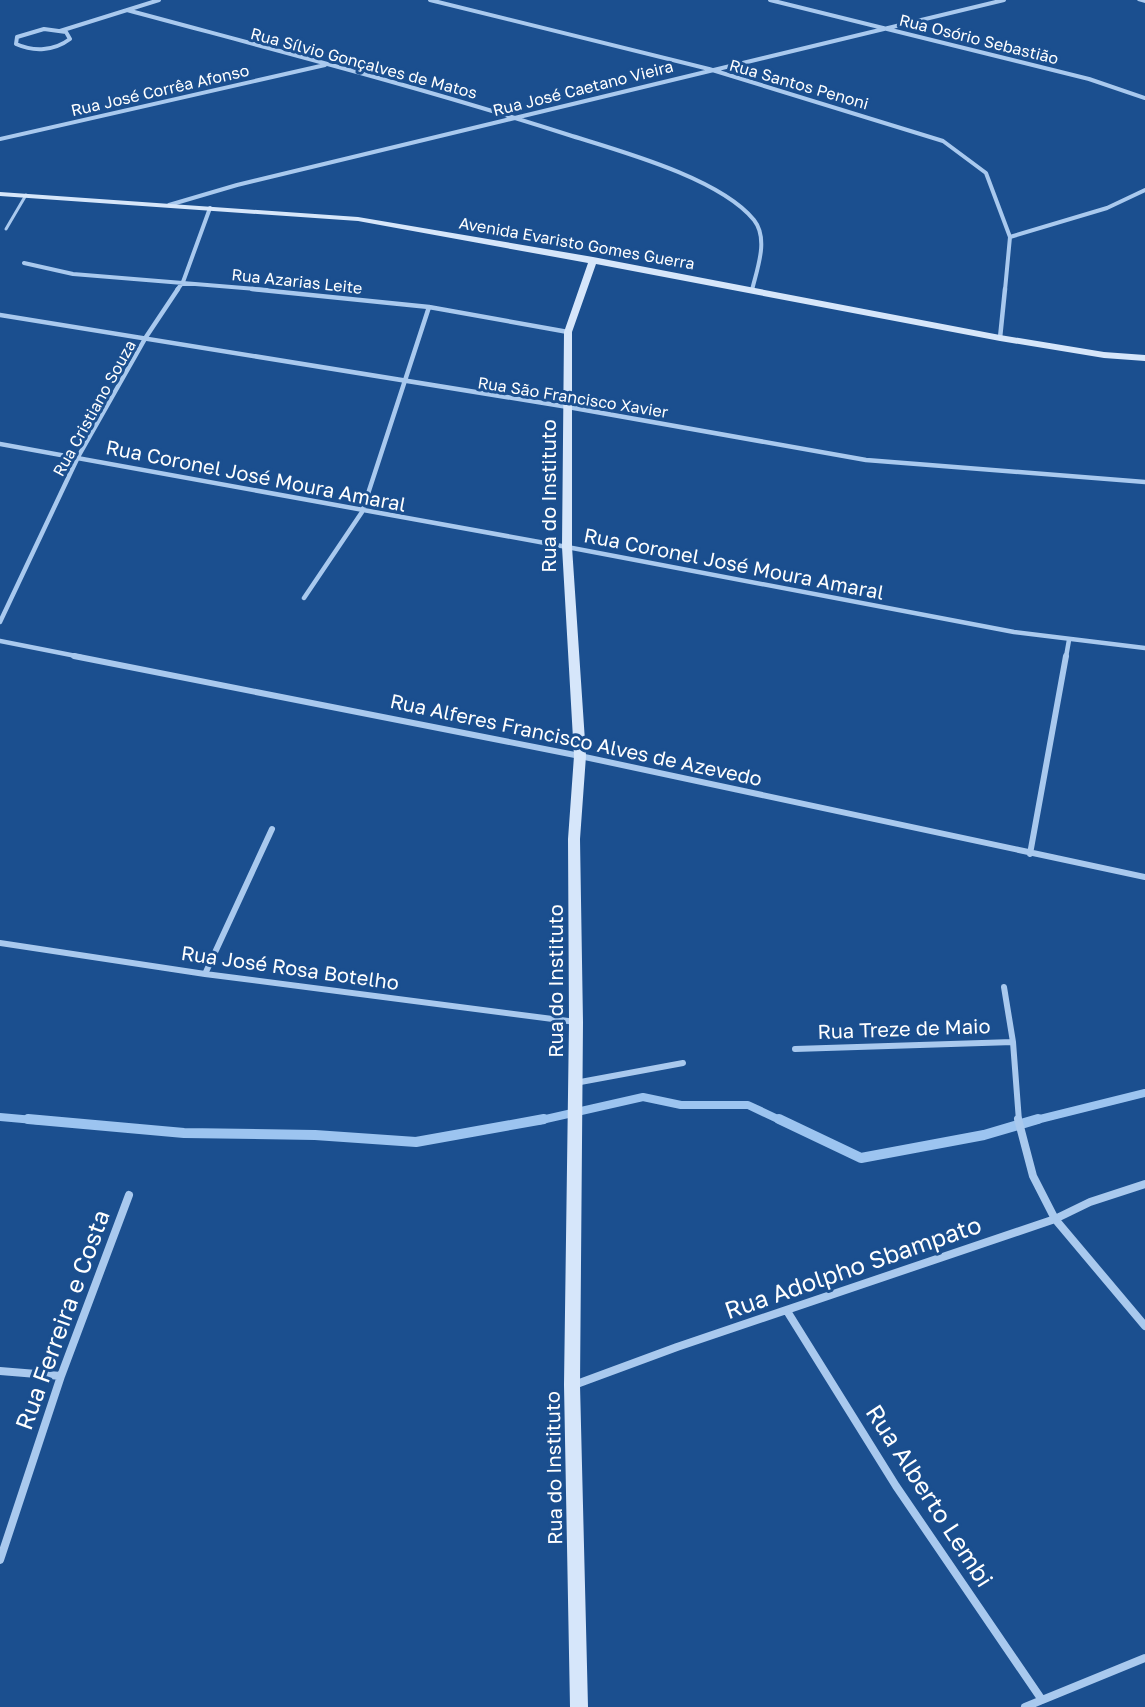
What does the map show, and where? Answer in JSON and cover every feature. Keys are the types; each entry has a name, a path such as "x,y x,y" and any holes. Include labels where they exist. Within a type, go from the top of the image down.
{"main road":[{"name":"Avenida Evaristo Gomes Guerra","path":"0,194 358,219 593,260 1000,338 1104,355 1145,358"},
{"name":"Rua do Instituto","path":"579,1707 572,1385 576,1022 574,839 580,756 567,548 568,332 593,260"}],"street":[{"path":"60,31 69,35 70,39 54,48 27,48 20,46 15,40 21,34 35,30 60,31 159,0"},
{"name":"Rua Santos Penoni","path":"430,0 709,69 943,141 986,173 1010,237 1000,338"},
{"name":"Rua Osório Sebastião","path":"770,0 1089,79 1145,98"},
{"name":"Rua José Caetano Vieira","path":"169,205 237,185 709,69 1004,0"},
{"path":"1140,0 1145,1"},
{"name":"Rua Sílvio Gonçalves de Matos","path":"127,10 518,117 659,164 724,195 754,220 762,240 752,290"},
{"name":"Rua José Corrêa Afonso","path":"0,139 326,64"},
{"path":"1010,237 1107,208 1145,190"},
{"name":"Rua Cristiano Souza","path":"0,622 78,457 146,338 183,282 210,208"},
{"name":"Rua Azarias Leite","path":"24,262 73,274 183,282 429,307 568,332"},
{"path":"304,598 362,512 402,382 429,307"},
{"name":"Rua São Francisco Xavier","path":"0,315 402,382 568,407 866,459 1145,482"},
{"name":"Rua Coronel José Moura Amaral","path":"0,444 1014,632 1145,648"},
{"path":"1030,854 1069,640"},
{"name":"Rua Alferes Francisco Alves de Azevedo","path":"0,641 580,756 1145,878"},
{"path":"205,974 272,829"},
{"name":"Rua José Rosa Botelho","path":"0,943 205,974 576,1022"},
{"name":"Rua Treze de Maio","path":"1004,987 1013,1042 1015,1093 1022,1136 1033,1176 1054,1219 1145,1326"},
{"name":"Rua Treze de Maio","path":"795,1049 1013,1042"},
{"path":"574,1083 683,1063"},
{"name":"Rua Adolpho Sbampato","path":"572,1385 1054,1219 1090,1202 1145,1184"},
{"name":"Rua Ferreira e Costa","path":"0,1560 61,1376 129,1195"},
{"name":"Rua Alberto Lembi","path":"787,1311 896,1486 1042,1700"},
{"path":"0,1371 61,1376"},
{"path":"1025,1707 1145,1658"}],"lane":[{"path":"6,230 26,195"}],"waterway":[{"path":"1032,1121 1145,1093"},
{"path":"537,1121 643,1097 681,1105 748,1105 782,1121"},
{"path":"0,1117 45,1121"},
{"path":"28,1119 184,1133 315,1135 416,1142 544,1119"},
{"path":"779,1119 861,1158 984,1135 1038,1119"}]}
